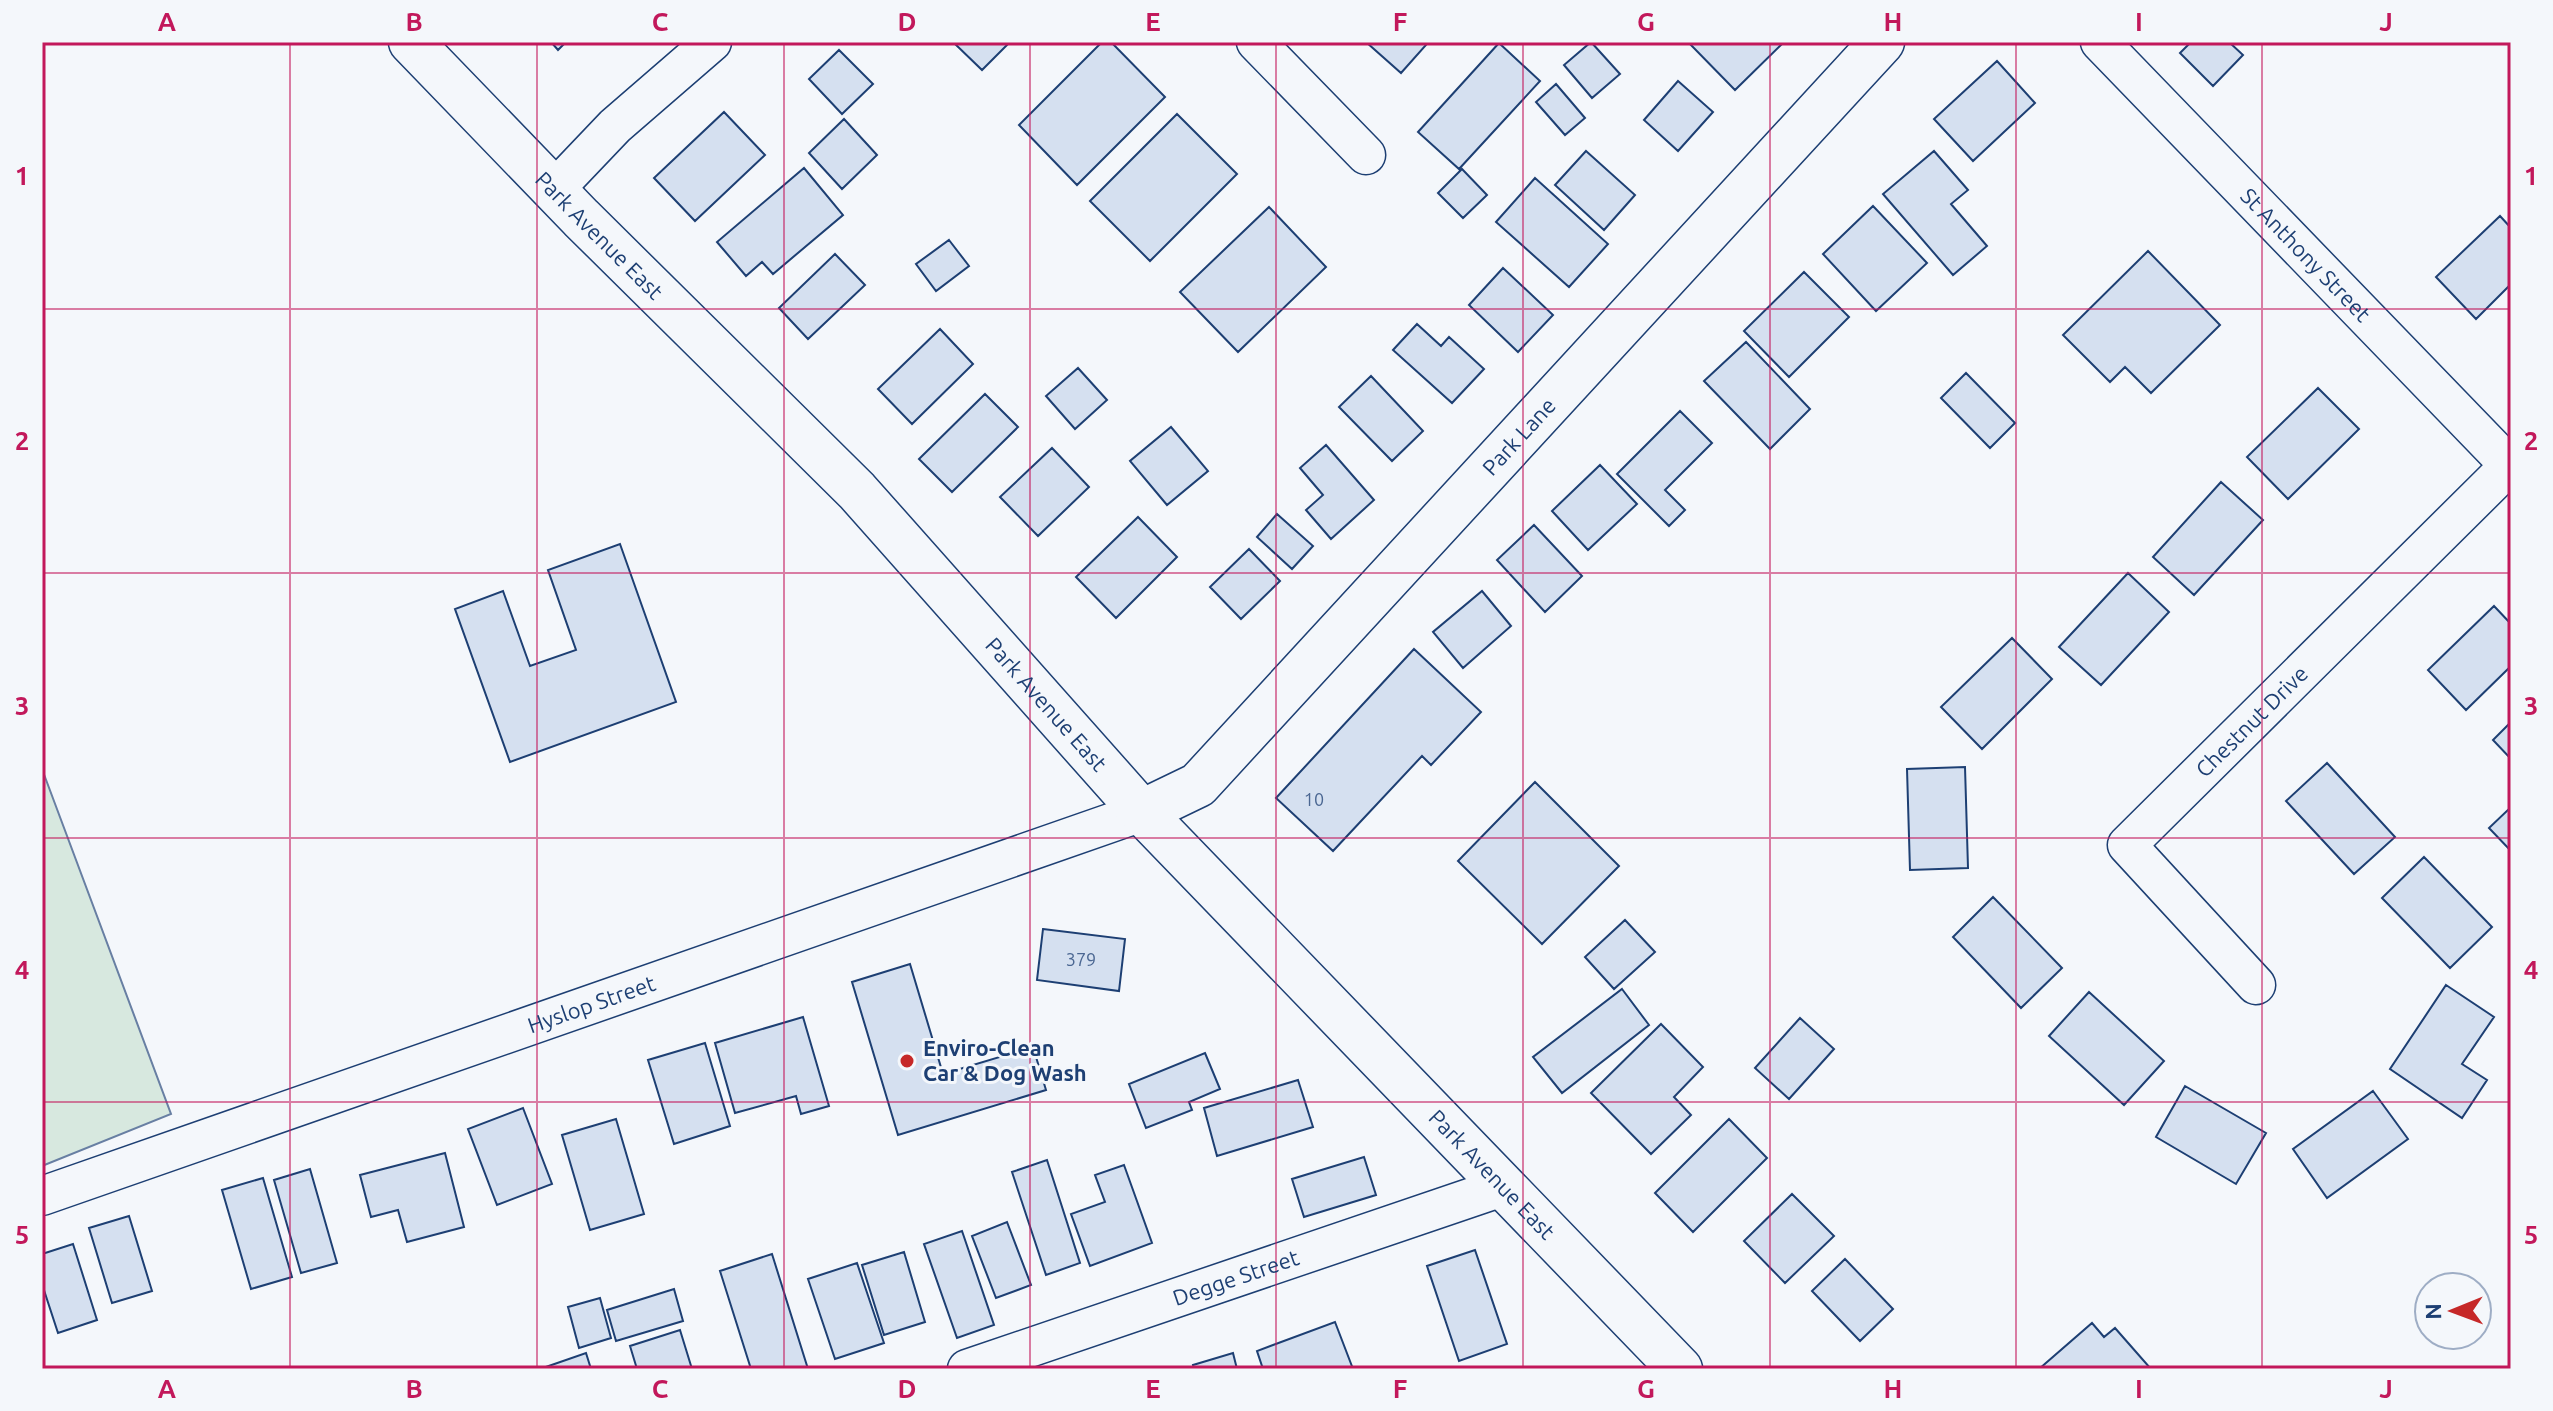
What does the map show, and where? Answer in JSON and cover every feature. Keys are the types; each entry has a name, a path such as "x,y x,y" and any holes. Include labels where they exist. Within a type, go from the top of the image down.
{"main road":[{"name":"Park Avenue East","path":"411,42 554,190 857,491 1142,812 1680,1369"},
{"name":"Park Lane","path":"1142,812 1198,785 1882,42"}],"street":[{"path":"554,190 615,126 712,42"},
{"path":"1256,42 1366,155"},
{"name":"St Anthony Street","path":"2100,42 2511,465"},
{"name":"Chestnut Drive","path":"2256,985 2127,845 2511,465"},
{"name":"Hyslop Street","path":"42,1196 1142,812"},
{"name":"Degge Street","path":"967,1369 1505,1186"}],"shaded area":[{"path":"42,769 171,1114 42,1166"}],"building":[{"path":"551,42 566,42 558,50"},
{"path":"953,42 1010,42 982,70"},
{"path":"1102,42 1111,42 1165,97 1077,185 1019,125"},
{"path":"1366,42 1422,42 1426,45 1401,73"},
{"path":"1591,42 1620,74 1592,98 1564,65"},
{"path":"1688,42 1784,42 1735,90"},
{"path":"2191,42 2229,42 2243,55 2213,86 2180,53"},
{"path":"1499,43 1540,81 1459,169 1418,132"},
{"path":"839,50 873,84 842,114 809,79"},
{"path":"1997,61 2035,103 1973,161 1934,119"},
{"path":"1678,81 1713,112 1678,151 1644,120"},
{"path":"1556,84 1585,118 1565,135 1536,102"},
{"path":"724,112 765,155 695,221 654,178"},
{"path":"1177,114 1237,174 1150,261 1090,201"},
{"path":"844,119 877,155 842,189 809,153"},
{"path":"1586,151 1635,195 1604,230 1555,185"},
{"path":"1934,151 1968,190 1951,204 1987,246 1953,275 1883,194"},
{"path":"804,168 843,215 773,274 762,262 746,276 717,242"},
{"path":"1462,169 1487,195 1463,218 1438,193"},
{"path":"1535,178 1608,244 1569,287 1496,222"},
{"path":"1873,206 1927,263 1876,311 1823,254"},
{"path":"1269,207 1326,267 1238,352 1180,292"},
{"path":"2500,216 2511,228 2511,284 2476,319 2436,277"},
{"path":"949,240 969,266 936,291 916,264"},
{"path":"2148,251 2220,325 2151,393 2125,367 2110,382 2063,335"},
{"path":"835,254 865,285 808,339 779,308"},
{"path":"1503,268 1553,315 1518,352 1469,305"},
{"path":"1804,272 1849,317 1789,377 1744,331"},
{"path":"1417,324 1441,346 1449,337 1484,369 1452,403 1393,350"},
{"path":"940,329 973,364 912,424 878,389"},
{"path":"1746,342 1810,409 1770,449 1704,381"},
{"path":"1078,368 1107,400 1075,429 1046,396"},
{"path":"1966,373 2015,423 1990,448 1941,398"},
{"path":"1371,376 1423,431 1392,461 1339,407"},
{"path":"2318,388 2359,429 2288,499 2247,457"},
{"path":"985,394 1018,427 952,492 919,459"},
{"path":"1680,411 1712,443 1665,490 1685,510 1669,526 1617,474"},
{"path":"1171,427 1208,471 1167,505 1130,461"},
{"path":"1326,445 1374,500 1331,539 1306,510 1323,495 1300,468"},
{"path":"1052,448 1089,487 1038,536 1000,497"},
{"path":"1600,465 1637,504 1588,550 1552,511"},
{"path":"2221,482 2263,520 2194,595 2153,557"},
{"path":"1277,514 1313,546 1292,569 1257,537"},
{"path":"1138,517 1177,557 1116,618 1076,577"},
{"path":"1534,525 1582,576 1545,612 1497,560"},
{"path":"620,544 676,702 510,762 455,609 503,591 530,666 576,650 548,570"},
{"path":"1249,549 1280,581 1241,619 1210,587"},
{"path":"2128,573 2169,612 2101,685 2059,647"},
{"path":"1482,591 1511,626 1463,668 1433,632"},
{"path":"2494,606 2511,624 2511,666 2466,710 2428,670"},
{"path":"2012,638 2052,679 1982,749 1941,707"},
{"path":"1414,649 1481,712 1431,765 1422,756 1333,851 1276,798"},
{"path":"2511,722 2511,759 2493,740"},
{"path":"2327,763 2395,837 2354,874 2286,801"},
{"path":"1965,767 1968,868 1910,870 1907,769"},
{"path":"1535,782 1619,866 1542,944 1458,861"},
{"path":"2511,807 2511,851 2489,828"},
{"path":"2424,857 2492,927 2450,968 2382,898"},
{"path":"1993,897 2062,968 2021,1008 1953,937"},
{"path":"1625,920 1655,952 1614,989 1585,957"},
{"path":"1043,929 1125,939 1119,991 1037,980"},
{"name":"Enviro-Clean Car & Dog Wash","path":"910,964 943,1074 1033,1047 1046,1090 898,1135 852,982"},
{"path":"2446,985 2494,1017 2462,1064 2487,1080 2462,1118 2390,1069"},
{"path":"1622,989 1649,1025 1562,1093 1533,1057"},
{"path":"2089,992 2164,1061 2124,1105 2049,1036"},
{"path":"803,1017 829,1106 801,1114 796,1096 735,1113 715,1043"},
{"path":"1800,1018 1834,1049 1789,1099 1755,1068"},
{"path":"1661,1024 1703,1067 1674,1097 1691,1115 1651,1154 1591,1093"},
{"path":"705,1043 730,1126 674,1144 648,1060"},
{"path":"1205,1053 1220,1089 1189,1102 1192,1110 1146,1128 1129,1084"},
{"path":"1298,1080 1313,1127 1217,1156 1204,1108"},
{"path":"2185,1086 2266,1133 2236,1184 2156,1137"},
{"path":"2373,1091 2408,1139 2327,1198 2293,1149"},
{"path":"523,1108 552,1184 497,1205 468,1129"},
{"path":"616,1119 644,1214 590,1230 562,1135"},
{"path":"1729,1119 1767,1158 1693,1232 1655,1193"},
{"path":"445,1153 464,1227 407,1242 398,1210 371,1217 360,1175"},
{"path":"1364,1157 1376,1195 1304,1217 1292,1179"},
{"path":"1047,1160 1080,1263 1046,1275 1012,1172"},
{"path":"1124,1165 1152,1243 1090,1266 1071,1214 1105,1202 1095,1175"},
{"path":"310,1169 337,1263 301,1273 274,1180"},
{"path":"263,1178 292,1277 251,1289 222,1190"},
{"path":"1792,1194 1834,1236 1785,1283 1744,1241"},
{"path":"129,1216 152,1291 112,1303 89,1228"},
{"path":"1007,1222 1031,1285 996,1298 972,1236"},
{"path":"962,1231 994,1325 957,1338 924,1244"},
{"path":"73,1244 97,1320 58,1333 42,1284 42,1254"},
{"path":"1475,1250 1507,1344 1459,1361 1427,1266"},
{"path":"904,1252 925,1322 884,1335 862,1265"},
{"path":"772,1254 808,1369 751,1369 720,1271"},
{"path":"1845,1259 1893,1309 1860,1341 1812,1291"},
{"path":"857,1263 884,1343 835,1359 808,1279"},
{"path":"674,1289 683,1321 616,1341 607,1310"},
{"path":"600,1298 611,1338 579,1348 568,1307"},
{"path":"1335,1322 1353,1369 1263,1369 1257,1351"},
{"path":"2092,1323 2104,1337 2115,1328 2151,1369 2039,1369"},
{"path":"680,1330 692,1369 637,1369 630,1346"},
{"path":"586,1353 591,1369 540,1369"},
{"path":"1233,1353 1237,1369 1194,1369 1193,1365"}],"place":[{"name":"Enviro-Clean Car & Dog Wash","path":"907,1061"}]}
